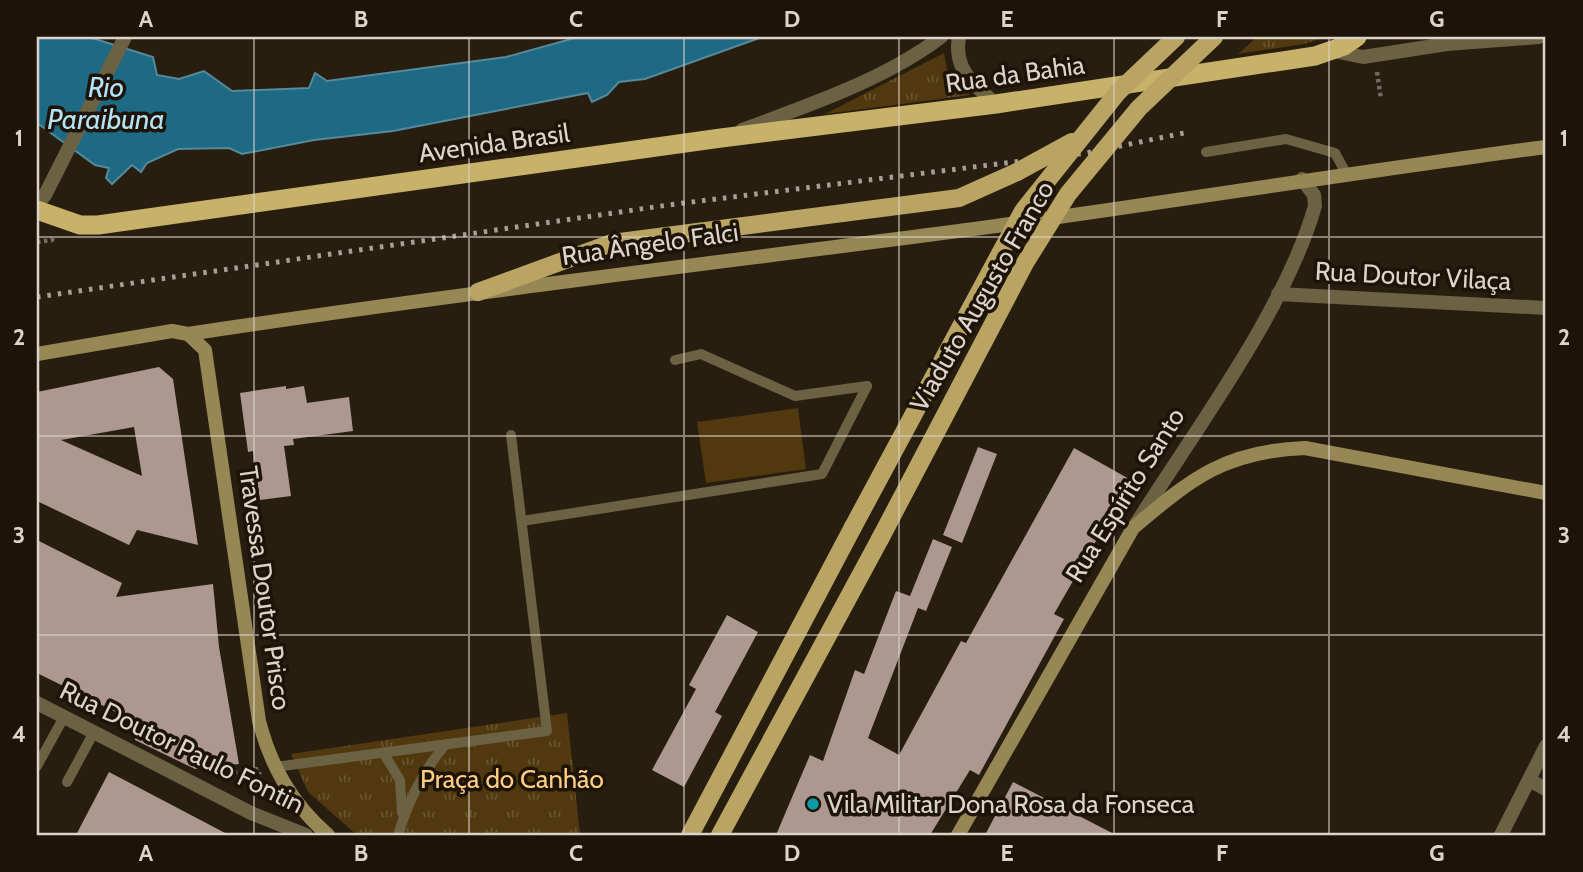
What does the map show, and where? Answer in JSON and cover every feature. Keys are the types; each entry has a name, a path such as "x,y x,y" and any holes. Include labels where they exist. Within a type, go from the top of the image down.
{"highway":[{"path":"1322,53 1357,37"},
{"name":"Rua da Bahia","path":"721,138 996,104 1322,53"},
{"name":"Avenida Brasil","path":"37,210 80,225 98,225 721,138"}],"main road":[{"name":"Viaduto Augusto Franco","path":"690,835 1023,212 1078,138 1118,92 1176,37"},
{"name":"Viaduto Augusto Franco","path":"720,835 1025,263 1068,194 1139,108 1214,37"},
{"path":"478,292 612,243 959,198 1078,138"},
{"path":"1302,179 1546,146"},
{"name":"Rua Ângelo Falci","path":"37,354 172,331 188,334 478,292 969,229 1302,179"},
{"name":"Travessa Doutor Prisco","path":"188,334 205,350 268,768 308,818 328,835"},
{"path":"1133,528 1168,498 1203,474 1235,457 1266,449 1305,448 1546,494"},
{"name":"Rua Espírito Santo","path":"958,835 1133,528"}],"street":[{"name":"Avenida Brasil","path":"721,138 846,88 894,65 941,37"},
{"path":"959,37 959,63 970,82 996,104"},
{"name":"Rua da Bahia","path":"1429,37 1447,44"},
{"name":"Rua da Bahia","path":"1322,53 1363,57 1447,44 1539,37"},
{"path":"37,204 50,187 124,39"},
{"name":"Rua Espírito Santo","path":"1133,528 1228,379 1278,294 1315,206 1314,195 1302,179"},
{"name":"Rua Doutor Vilaça","path":"1278,294 1546,308"},
{"name":"Rua Doutor Paulo Fontin","path":"37,703 251,813 306,835"},
{"path":"1501,835 1546,746"},
{"path":"1529,780 1546,789"}],"lane":[{"path":"1206,152 1286,139 1335,153 1346,173"},
{"path":"522,521 822,474 866,386 796,396 701,354 675,360"},
{"path":"268,768 547,731 512,435"},
{"path":"37,766 64,717"},
{"path":"67,782 94,732"},
{"path":"400,831 426,767 446,744"},
{"path":"384,754 400,779 400,831"}],"path":[{"path":"182,777 268,768"},
{"path":"251,813 251,789 268,768"}],"green space":[{"path":"1257,37 1326,37 1304,44 1238,54"},
{"path":"944,53 947,70 970,95 825,114"},
{"path":"798,408 806,469 706,483 697,422"},
{"name":"Praça do Canhão","path":"567,713 580,835 357,835 308,792 291,754"}],"water":[{"name":"Rio Paraibuna","path":"37,37 89,37 153,57 157,75 179,79 204,71 232,91 309,88 315,73 327,81 506,57 578,37 762,37 645,79 619,82 607,95 592,102 588,93 393,131 314,140 242,154 229,148 178,149 147,163 141,172 132,165 112,184 106,178 109,168 95,165 37,123"}],"building":[{"path":"159,367 173,379 198,545 137,530 129,545 37,501 37,392","holes":["134,427 142,476 61,440"]},
{"path":"286,386 286,389 304,386 307,403 349,397 353,431 293,439 294,445 284,446 291,496 260,500 253,451 248,452 240,393"},
{"path":"978,447 997,454 962,543 943,535"},
{"path":"1074,448 1131,480 1054,614 1064,619 979,775 970,770 930,835 776,835 810,755 823,761 855,670 864,674 896,591 910,596 933,539 952,547 926,611 918,608 868,738 899,755 961,641 966,643"},
{"path":"37,540 122,583 116,597 213,584 219,647 239,764 195,769 135,740 134,721 37,673"},
{"path":"727,615 758,632 715,712 722,716 684,787 652,770 696,689 689,685"},
{"path":"109,772 229,835 76,835"},
{"path":"1013,782 1116,835 985,835"}],"railway":[{"path":"37,297 668,205 1086,153 1189,132"}],"place":[{"name":"Vila Militar Dona Rosa da Fonseca","path":"813,804"}]}
